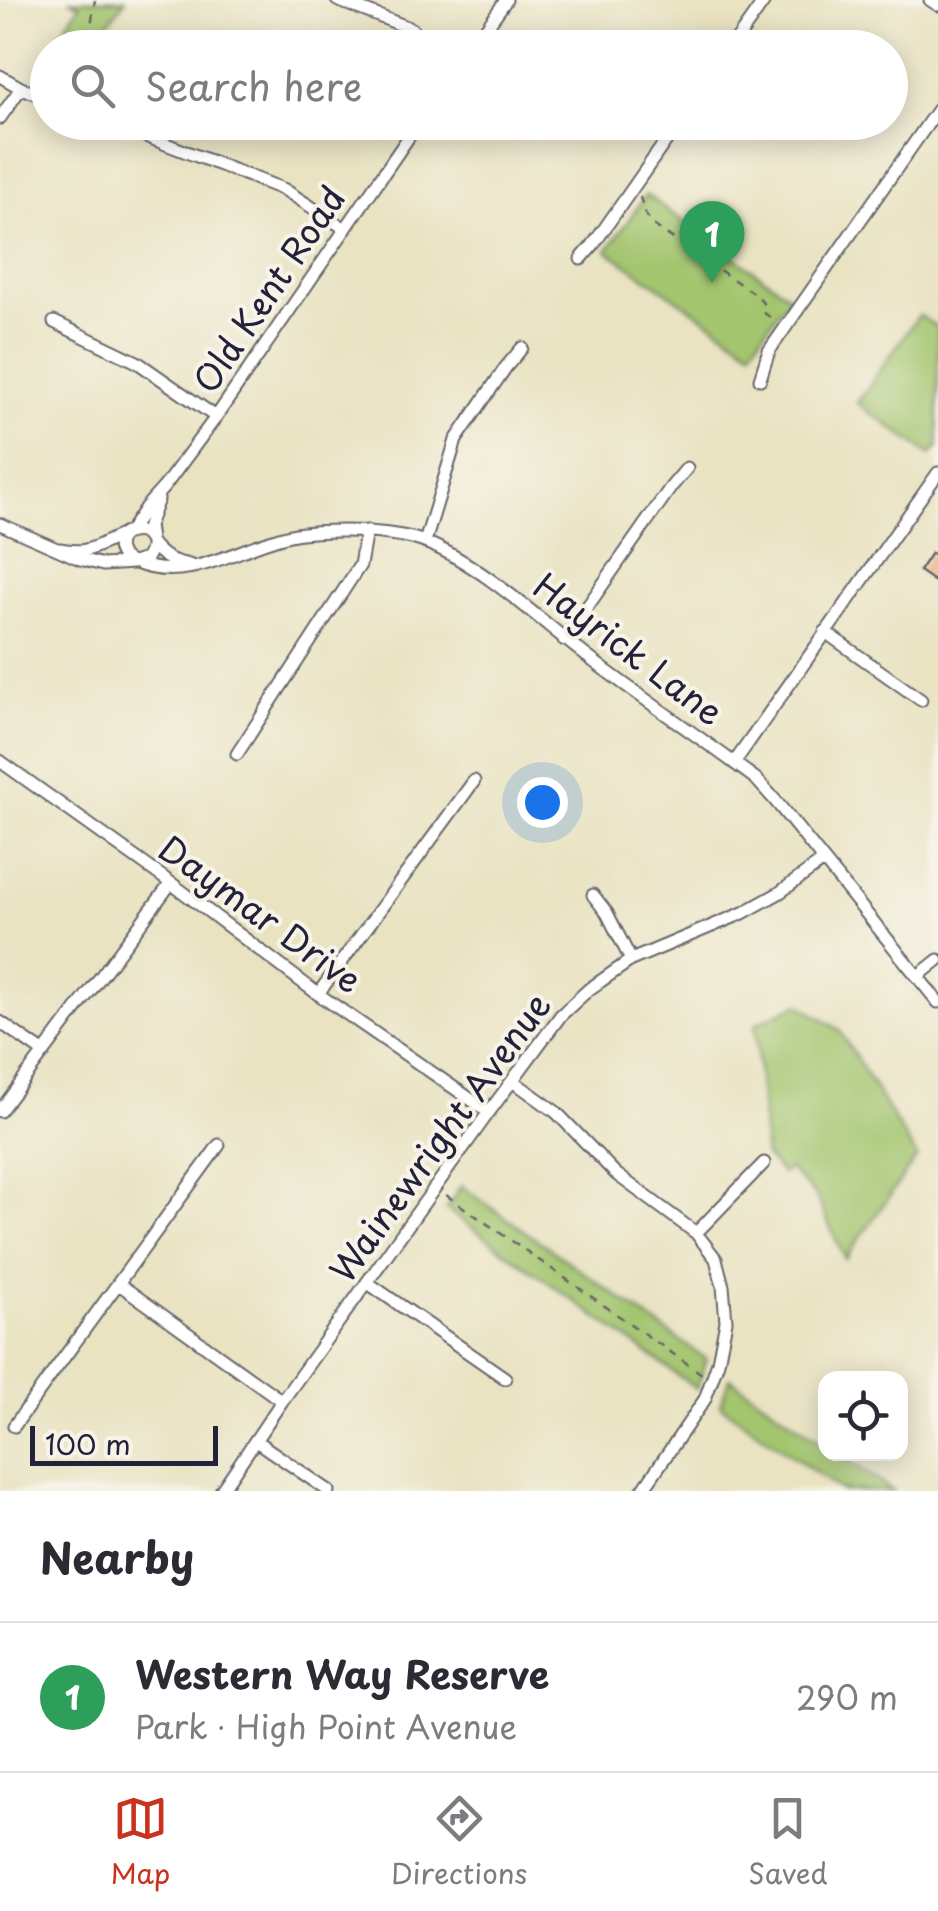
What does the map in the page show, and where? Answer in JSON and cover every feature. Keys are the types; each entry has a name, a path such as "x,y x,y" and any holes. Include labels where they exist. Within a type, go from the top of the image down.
{"street":[{"path":"337,0 412,29"},
{"path":"485,30 506,0"},
{"path":"744,30 765,0"},
{"path":"930,0 938,5"},
{"path":"0,76 30,91"},
{"path":"0,118 21,88"},
{"path":"760,380 764,360 785,327 938,108"},
{"path":"156,140 284,190 344,228"},
{"name":"Old Kent Road","path":"128,532 216,417 406,140"},
{"path":"581,259 667,140"},
{"path":"54,322 137,362 216,417"},
{"path":"425,542 456,440 522,348"},
{"path":"564,640 687,468"},
{"path":"734,763 938,473"},
{"name":"Old Kent Road","path":"150,541 152,510 164,486"},
{"name":"Hayrick Lane","path":"0,524 80,559 103,565 134,563 171,571 219,560 292,534 366,532 425,542 491,581 564,640 756,779 938,1002"},
{"path":"150,541 146,559 134,563 122,558 119,542 128,532 142,531 150,541 160,555 192,566"},
{"name":"Hayrick Lane","path":"60,549 82,551 105,545 128,532"},
{"path":"237,754 360,565 366,532"},
{"path":"825,632 922,700"},
{"name":"Daymar Drive","path":"0,761 318,994 489,1112"},
{"path":"318,994 474,781"},
{"name":"Wainewright Avenue","path":"221,1491 489,1112 562,1016 588,990 631,960 743,913 823,861"},
{"path":"0,1111 171,883"},
{"path":"593,895 631,960"},
{"path":"918,976 938,960"},
{"path":"0,1022 44,1052"},
{"path":"513,1081 556,1112 616,1174 696,1233 716,1258 726,1321 712,1380 705,1399 642,1491"},
{"path":"14,1426 219,1144"},
{"path":"696,1233 764,1163"},
{"path":"368,1283 505,1378"},
{"path":"119,1284 282,1402"},
{"path":"256,1440 329,1491"}],"path":[{"path":"89,30 95,0"},
{"path":"632,190 640,197 653,226 759,298 764,313 785,327"},
{"path":"436,1188 712,1380"}],"green space":[{"path":"71,0 125,0 104,30 63,30 80,5"},
{"path":"646,195 790,296 751,350 607,251"},
{"path":"919,315 938,328 938,447 930,455 857,403"},
{"path":"799,1004 839,1030 917,1157 845,1259 816,1196 789,1169 782,1174 765,1156 755,1024"},
{"path":"461,1186 706,1359 697,1389 446,1209"},
{"path":"730,1378 818,1439 818,1461 849,1461 893,1491 842,1491 720,1405"}],"building":[{"path":"931,553 938,558 938,584 919,571"}],"place":[{"name":"Western Way Reserve","path":"712,283"}]}
